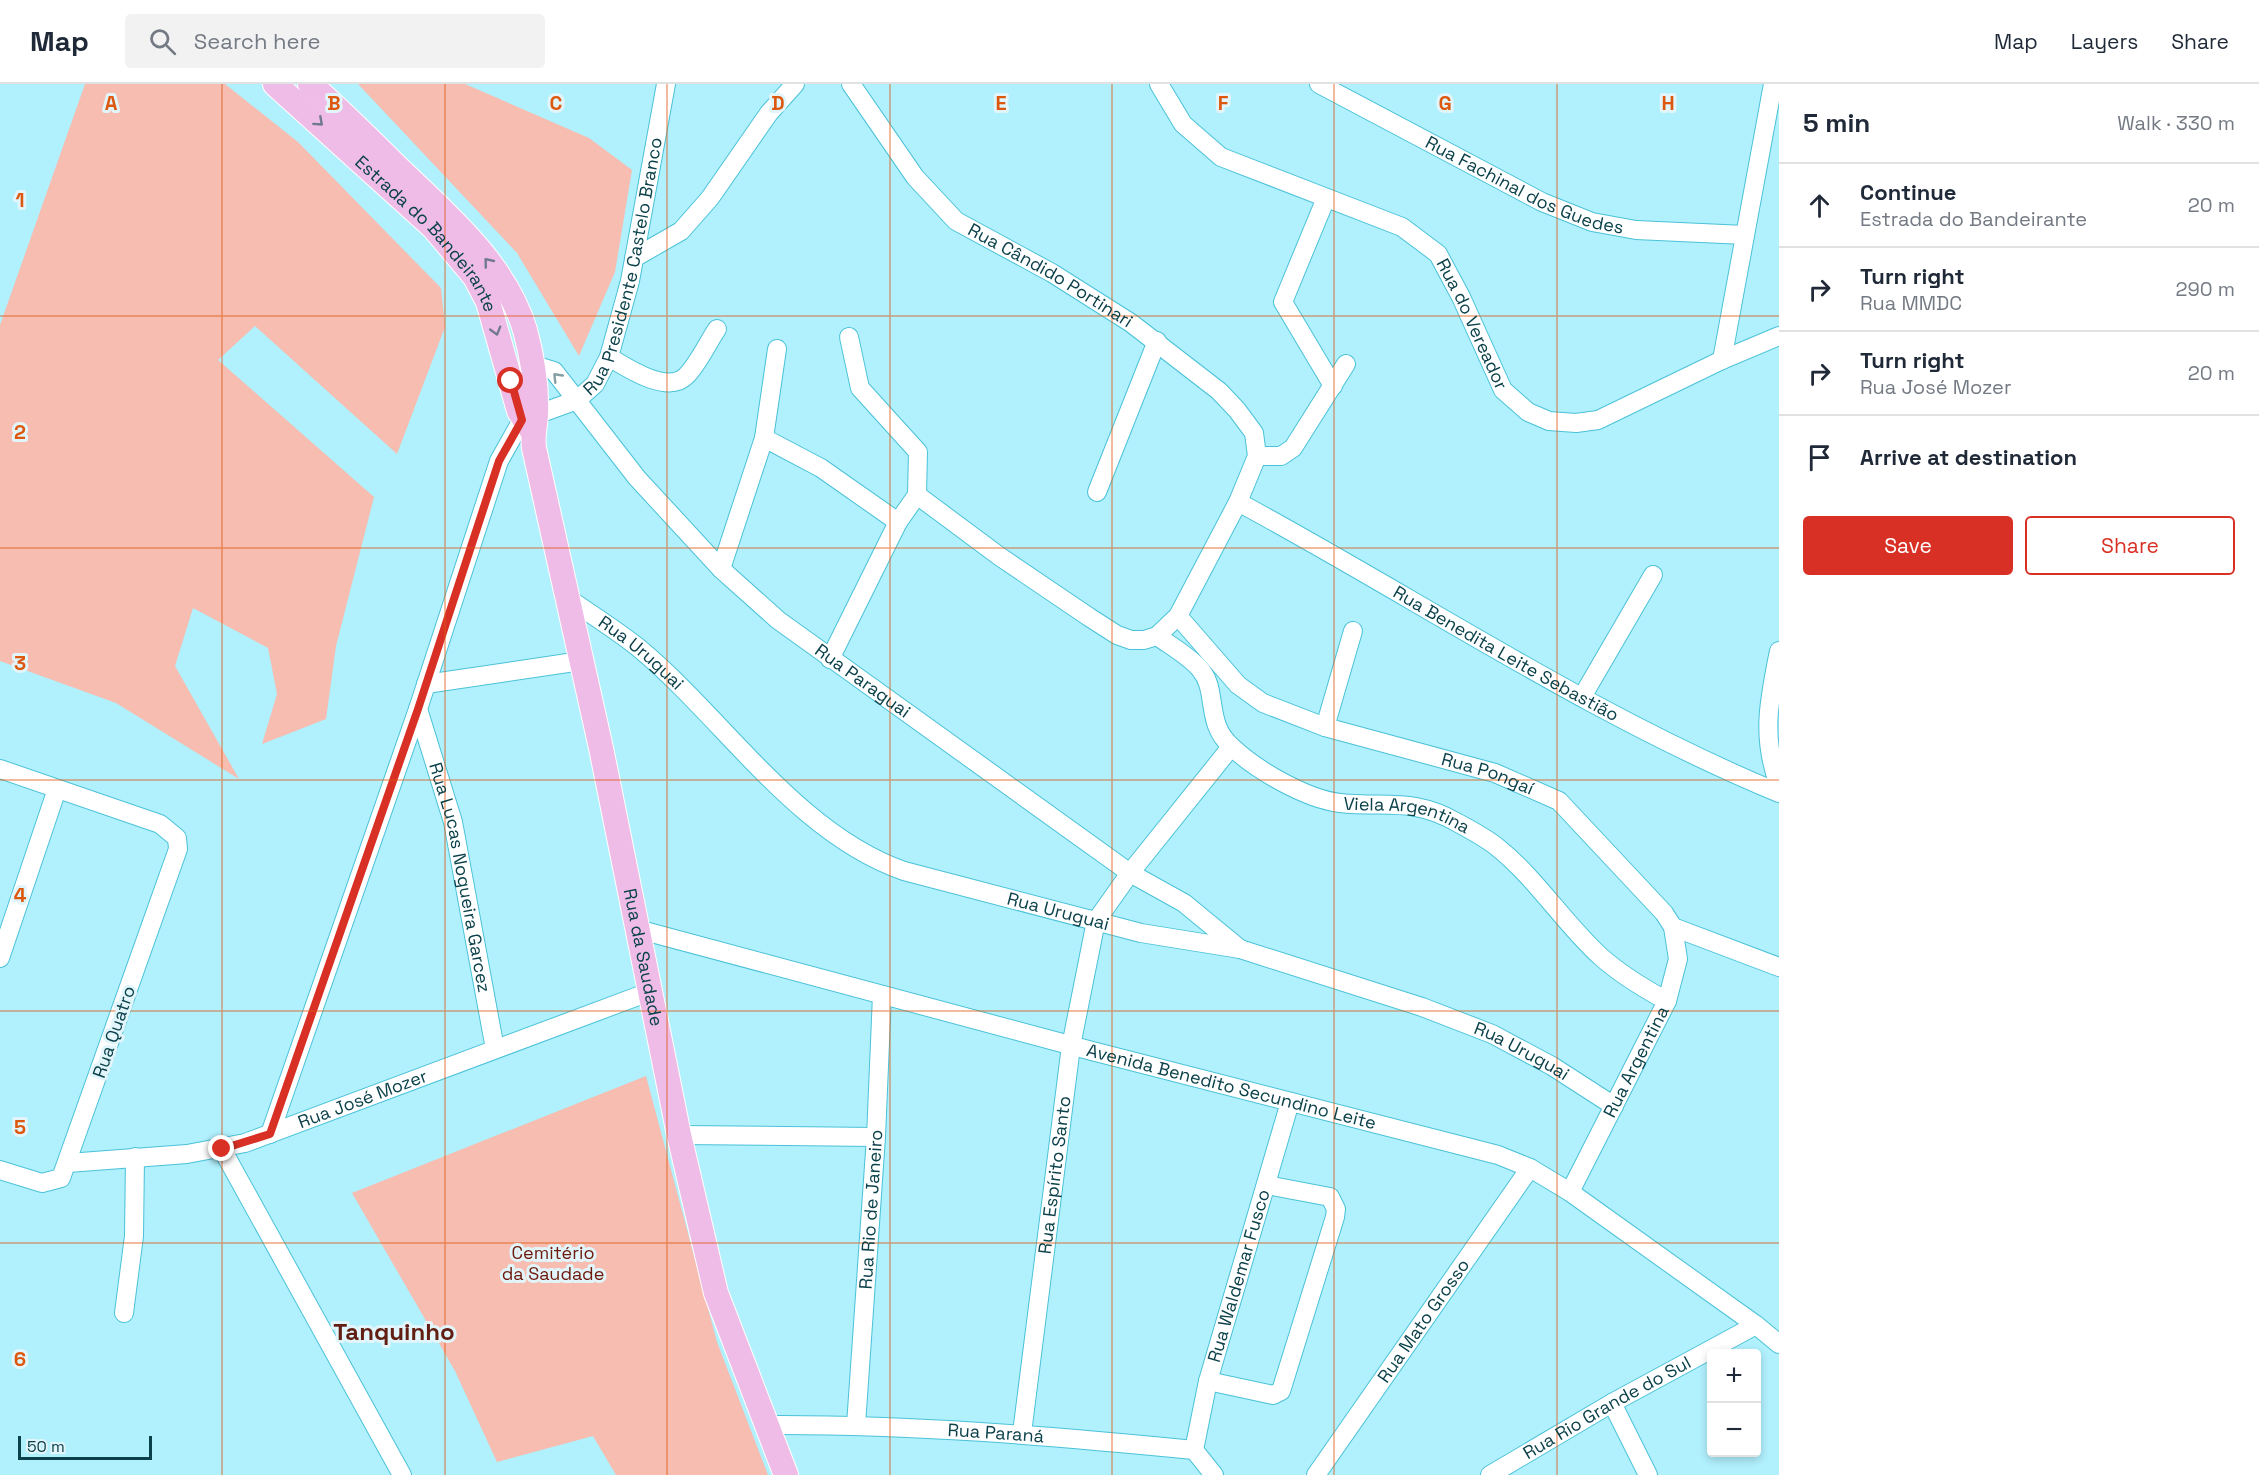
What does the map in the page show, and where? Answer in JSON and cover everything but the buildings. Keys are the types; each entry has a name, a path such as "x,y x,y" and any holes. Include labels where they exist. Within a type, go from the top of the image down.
{"main road":[{"name":"Estrada do Bandeirante","path":"274,84 425,219 455,250 475,277 488,302 530,422"},
{"name":"Estrada do Bandeirante","path":"310,84 446,214 492,266 513,302 524,328 531,364 530,422"},
{"name":"Rua da Saudade","path":"530,422 569,599 679,1135 716,1293 786,1475"}],"street":[{"name":"Rua Presidente Castelo Branco","path":"530,422 577,400 595,384 609,357 620,323 634,258 666,84"},
{"path":"634,258 681,231 710,198 769,113 795,84"},
{"name":"Rua Cândido Portinari","path":"851,84 915,177 956,221 1096,298 1157,341 1219,391 1237,410 1254,433 1257,456"},
{"name":"Rua do Vereador","path":"1159,84 1183,124 1221,157 1402,227 1438,254 1461,297 1503,390 1528,412 1549,421 1576,423 1598,420 1722,360 1779,336"},
{"name":"Rua Fachinal dos Guedes","path":"1319,84 1542,202 1592,222 1646,231 1745,235"},
{"path":"1722,360 1773,84"},
{"path":"1326,198 1283,302 1333,386"},
{"path":"609,357 642,376 668,383 684,378 717,329"},
{"path":"830,659 898,522 917,495 918,452 860,388 849,337"},
{"path":"1097,492 1157,341"},
{"path":"721,569 764,438 777,349"},
{"name":"Rua Paraguai","path":"531,364 554,371 637,478 721,569 778,620 1131,873 1184,903 1240,949"},
{"path":"917,495 999,556 1117,635 1131,640 1157,636 1178,616 1238,502 1257,456 1281,456 1293,448 1346,364"},
{"path":"270,1134 418,709 499,461 530,422"},
{"path":"764,438 821,468 898,522"},
{"name":"Rua Benedita Leite Sebastião","path":"1238,502 1338,556 1582,697 1726,771 1779,794"},
{"path":"1582,697 1653,575"},
{"name":"Rua Uruguai","path":"569,599 640,649 809,814 874,861 1096,921 1188,942 1240,949 1422,1007 1492,1034 1552,1066 1614,1106"},
{"name":"Rua Pongaí","path":"1178,616 1238,685 1263,703 1325,727 1495,773 1559,801 1664,913 1673,927"},
{"path":"1325,727 1353,631"},
{"name":"Viela Argentina","path":"1157,636 1201,670 1209,688 1217,729 1231,747 1283,782 1307,793 1338,803 1395,803 1426,807 1457,822 1496,846 1529,878 1599,956 1638,985 1667,1001"},
{"path":"1779,651 1766,733 1772,766 1779,785"},
{"path":"426,684 581,662"},
{"name":"Rua Lucas Nogueira Garcez","path":"418,709 453,822 495,1048"},
{"path":"1096,921 1231,747"},
{"path":"0,769 57,789 0,958"},
{"name":"Rua Quatro","path":"0,1170 42,1183 61,1178 178,849 177,838 160,824 57,789"},
{"name":"Rua Espírito Santo","path":"1022,1433 1071,1046 1096,921"},
{"path":"1673,927 1779,967"},
{"name":"Rua Argentina","path":"1570,1192 1667,1001 1678,959 1673,927"},
{"name":"Avenida Benedito Secundino Leite","path":"637,928 1071,1046 1498,1155 1530,1168 1570,1192 1756,1325 1779,1344"},
{"name":"Rua José Mozer","path":"68,1163 222,1149 270,1134 649,992"},
{"name":"Rua Rio de Janeiro","path":"856,1425 876,1137 882,995"},
{"name":"Rua Waldemar Fusco","path":"1194,1450 1208,1381 1290,1102"},
{"path":"679,1135 876,1137"},
{"path":"222,1149 402,1475"},
{"path":"124,1313 134,1236 135,1158"},
{"name":"Rua Mato Grosso","path":"1316,1475 1530,1168"},
{"path":"1208,1381 1273,1395 1281,1392 1328,1239 1336,1209 1330,1197 1267,1185"},
{"name":"Rua Rio Grande do Sul","path":"1490,1475 1612,1403 1756,1325"},
{"path":"1612,1403 1648,1475"},
{"name":"Rua Paraná","path":"765,1425 856,1425 1022,1433 1194,1450"},
{"path":"1194,1450 1214,1475"}],"green space":[{"path":"85,84 225,84 298,142 441,288 445,327 397,454 255,326 218,360 374,497 336,646 326,719 262,744 277,694 268,648 193,608 175,666 239,779 116,703 0,661 0,325"},
{"path":"358,84 465,84 589,138 632,170 615,272 579,356 517,253"},
{"name":"Cemitério da Saudade","path":"646,1076 717,1342 768,1475 616,1475 593,1436 497,1462 455,1371 352,1193"}],"district":[{"name":"Tanquinho","path":"394,1332"}],"route":[{"path":"222,1149 270,1134 418,709 485,500 505,448 522,420 511,381"}]}
